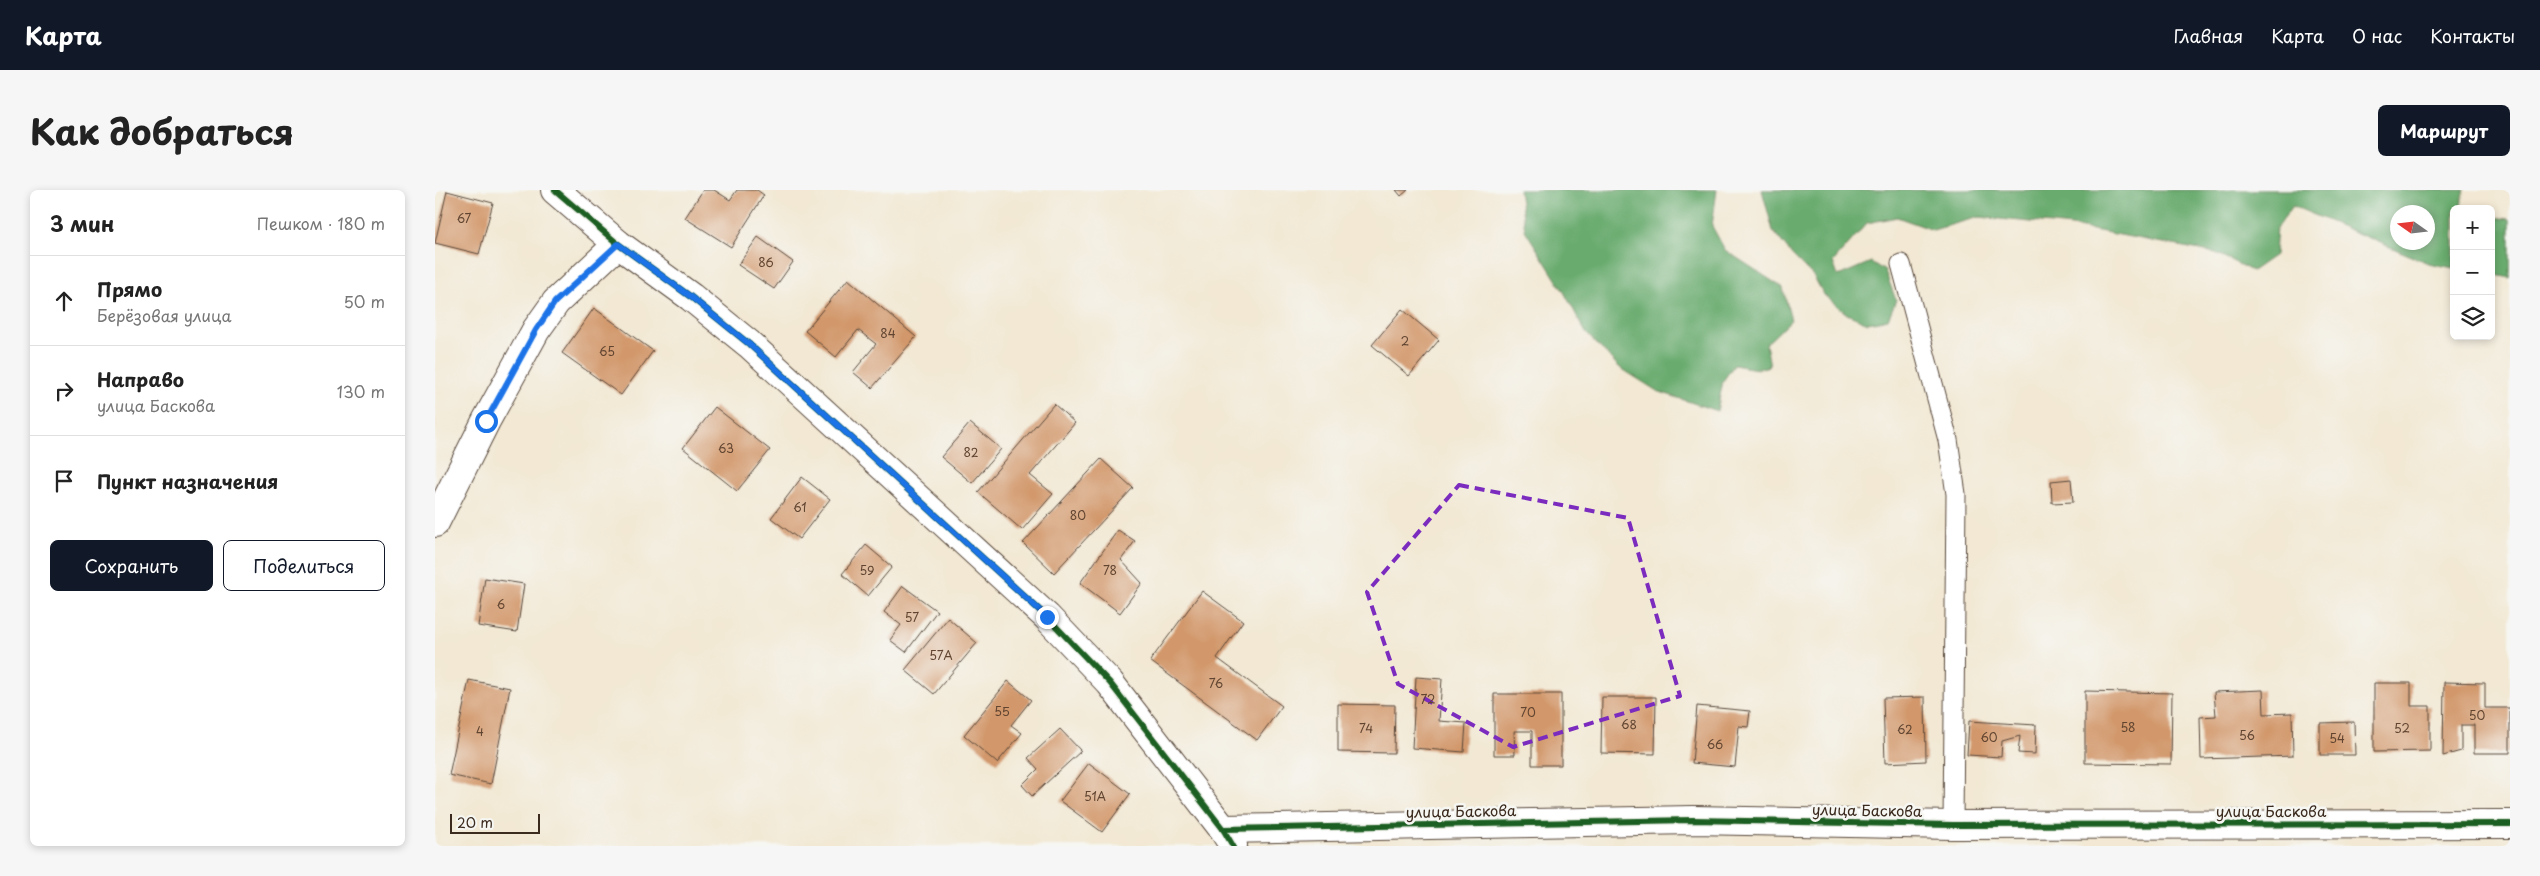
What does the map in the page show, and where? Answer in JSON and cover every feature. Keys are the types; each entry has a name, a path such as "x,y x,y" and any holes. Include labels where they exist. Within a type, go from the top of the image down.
{"street":[{"name":"улица Баскова","path":"555,190 618,244 691,297 749,344 1047,617 1109,683 1228,837 1693,820 1953,836 2510,824"},
{"path":"435,523 486,421 536,330 555,302 618,244"}],"lane":[{"path":"1901,264 1948,440 1956,494 1953,836"}],"highlighted area":[{"path":"1459,485 1628,518 1680,696 1513,747 1398,684 1367,592"}],"green space":[{"path":"1519,190 1717,190 1712,226 1725,250 1783,288 1791,320 1766,344 1770,366 1757,369 1734,365 1723,381 1717,411 1657,391 1619,367 1586,333 1564,292 1525,230"},
{"path":"1762,190 2465,190 2461,205 2450,205 2450,267 2428,263 2397,250 2435,250 2435,205 2390,205 2390,247 2293,206 2277,227 2275,255 2252,271 2216,253 2072,226 1979,217 1933,230 1897,217 1867,223 1833,262 1838,276 1871,262 1885,271 1896,300 1888,319 1868,323 1847,314 1824,295 1814,277 1793,256 1773,231"},
{"path":"2495,217 2510,219 2510,278 2495,275"}],"building":[{"path":"703,190 714,190 730,200 737,190 757,190 764,195 731,247 685,218"},
{"path":"1396,190 1408,190 1401,196"},
{"path":"447,191 493,203 479,254 435,243"},
{"path":"758,237 793,262 774,289 738,265"},
{"path":"848,279 916,337 872,388 853,372 876,344 858,330 836,357 805,331"},
{"path":"594,308 653,351 621,395 562,353"},
{"path":"1402,309 1439,340 1409,376 1372,345"},
{"path":"1054,404 1075,423 1030,475 1053,494 1022,530 978,492"},
{"path":"715,407 770,450 737,491 683,448"},
{"path":"970,423 1001,449 972,483 941,457"},
{"path":"1101,459 1133,488 1054,573 1023,543"},
{"path":"802,477 830,499 799,539 771,518"},
{"path":"2071,479 2073,502 2052,503 2051,481"},
{"path":"1118,530 1135,541 1121,560 1142,583 1120,613 1080,583"},
{"path":"866,545 892,567 868,596 842,574"},
{"path":"485,578 524,584 517,632 478,626"},
{"path":"903,586 937,611 906,652 890,640 901,625 884,612"},
{"path":"1202,591 1243,621 1217,658 1282,706 1257,740 1150,661"},
{"path":"948,618 977,643 934,694 905,670"},
{"path":"1416,677 1442,679 1439,721 1466,723 1464,752 1412,748"},
{"path":"469,680 510,688 491,784 449,775"},
{"path":"1008,681 1031,700 1011,725 1022,733 997,763 964,735"},
{"path":"2444,682 2485,683 2485,708 2510,708 2510,753 2474,753 2474,725 2461,725 2461,751 2443,756"},
{"path":"2374,683 2411,683 2411,706 2430,706 2430,751 2374,752"},
{"path":"2263,690 2264,714 2292,713 2293,756 2201,759 2200,717 2216,716 2214,692"},
{"path":"2085,691 2172,693 2171,764 2085,763"},
{"path":"1494,694 1561,694 1561,765 1532,765 1532,731 1514,731 1515,755 1494,755"},
{"path":"1602,697 1656,697 1655,754 1601,753"},
{"path":"1925,697 1926,761 1885,763 1883,698"},
{"path":"1338,704 1395,705 1394,753 1338,752"},
{"path":"1697,706 1750,711 1748,727 1739,726 1735,767 1692,763"},
{"path":"1969,721 2036,725 2035,754 2018,753 2020,736 2002,741 2001,757 1967,755"},
{"path":"2354,722 2355,755 2320,755 2320,723"},
{"path":"1060,729 1081,751 1032,796 1022,785 1038,769 1028,758"},
{"path":"1089,763 1130,794 1102,832 1060,801"}],"cycle path":[{"path":"555,190 618,244 691,297 749,344 1047,617 1110,683 1223,829 1233,846"},
{"path":"1223,829 1693,820 1953,825 2510,824"}],"route":[{"path":"486,421 536,330 555,302 618,244 691,297 749,344 1047,617"}]}
